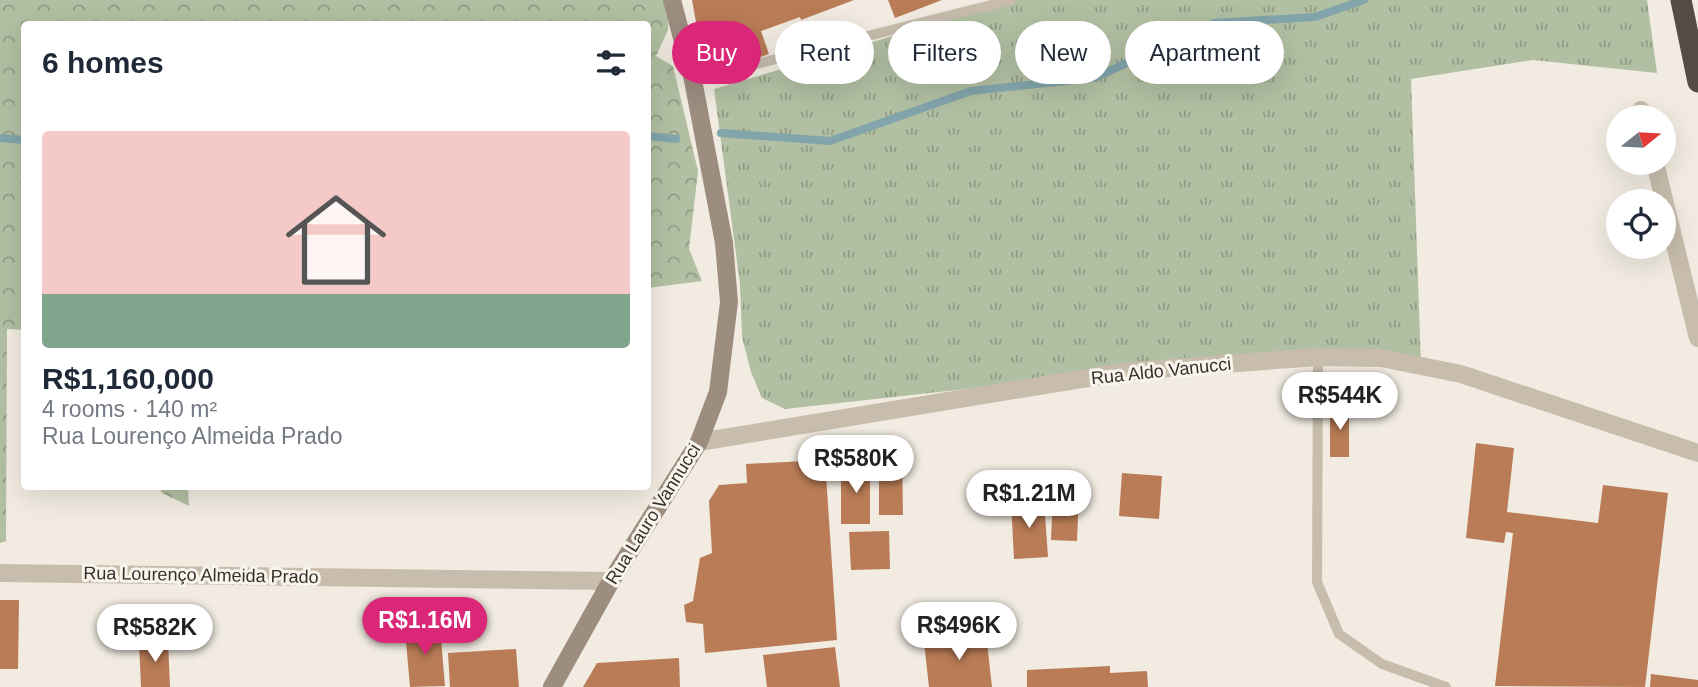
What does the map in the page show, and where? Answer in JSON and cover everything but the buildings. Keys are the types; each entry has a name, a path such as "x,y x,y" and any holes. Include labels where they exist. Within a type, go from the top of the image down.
{"highway":[{"path":"1681,0 1698,82"}],"street":[{"name":"Rua Lauro Vannucci","path":"672,0 678,21"},
{"name":"Rua Lauro Vannucci","path":"552,687 611,581 699,443 718,391 729,302 724,243 694,84"},
{"path":"1658,175 1698,338"},
{"name":"Rua Aldo Vanucci","path":"699,443 1130,372 1318,358 1381,358 1461,374 1698,453"},
{"name":"Rua Lourenço Almeida Prado","path":"0,573 611,581"}],"lane":[{"path":"761,63 1011,0"},
{"path":"1318,358 1317,582 1339,634 1382,664 1446,687"}],"green space":[{"path":"0,0 669,0 668,30 656,56 672,65 672,84 677,84 698,171 689,249 702,281 651,288 651,21 21,21 21,330 7,329 6,541 0,543"},
{"path":"1014,0 1647,0 1657,73 1533,60 1411,79 1421,366 1381,358 1130,371 785,409 762,398 751,372 742,337 740,284 714,89 731,84 761,84 761,75 775,71 775,84 874,84 874,42 888,37 888,84 1001,84 1001,21 943,21"},
{"path":"160,490 188,490 189,506"}],"waterway":[{"path":"721,133 830,141 971,91 1094,78 1214,23 1315,17 1364,0"},
{"path":"651,136 676,139"},
{"path":"0,138 21,140"}]}
